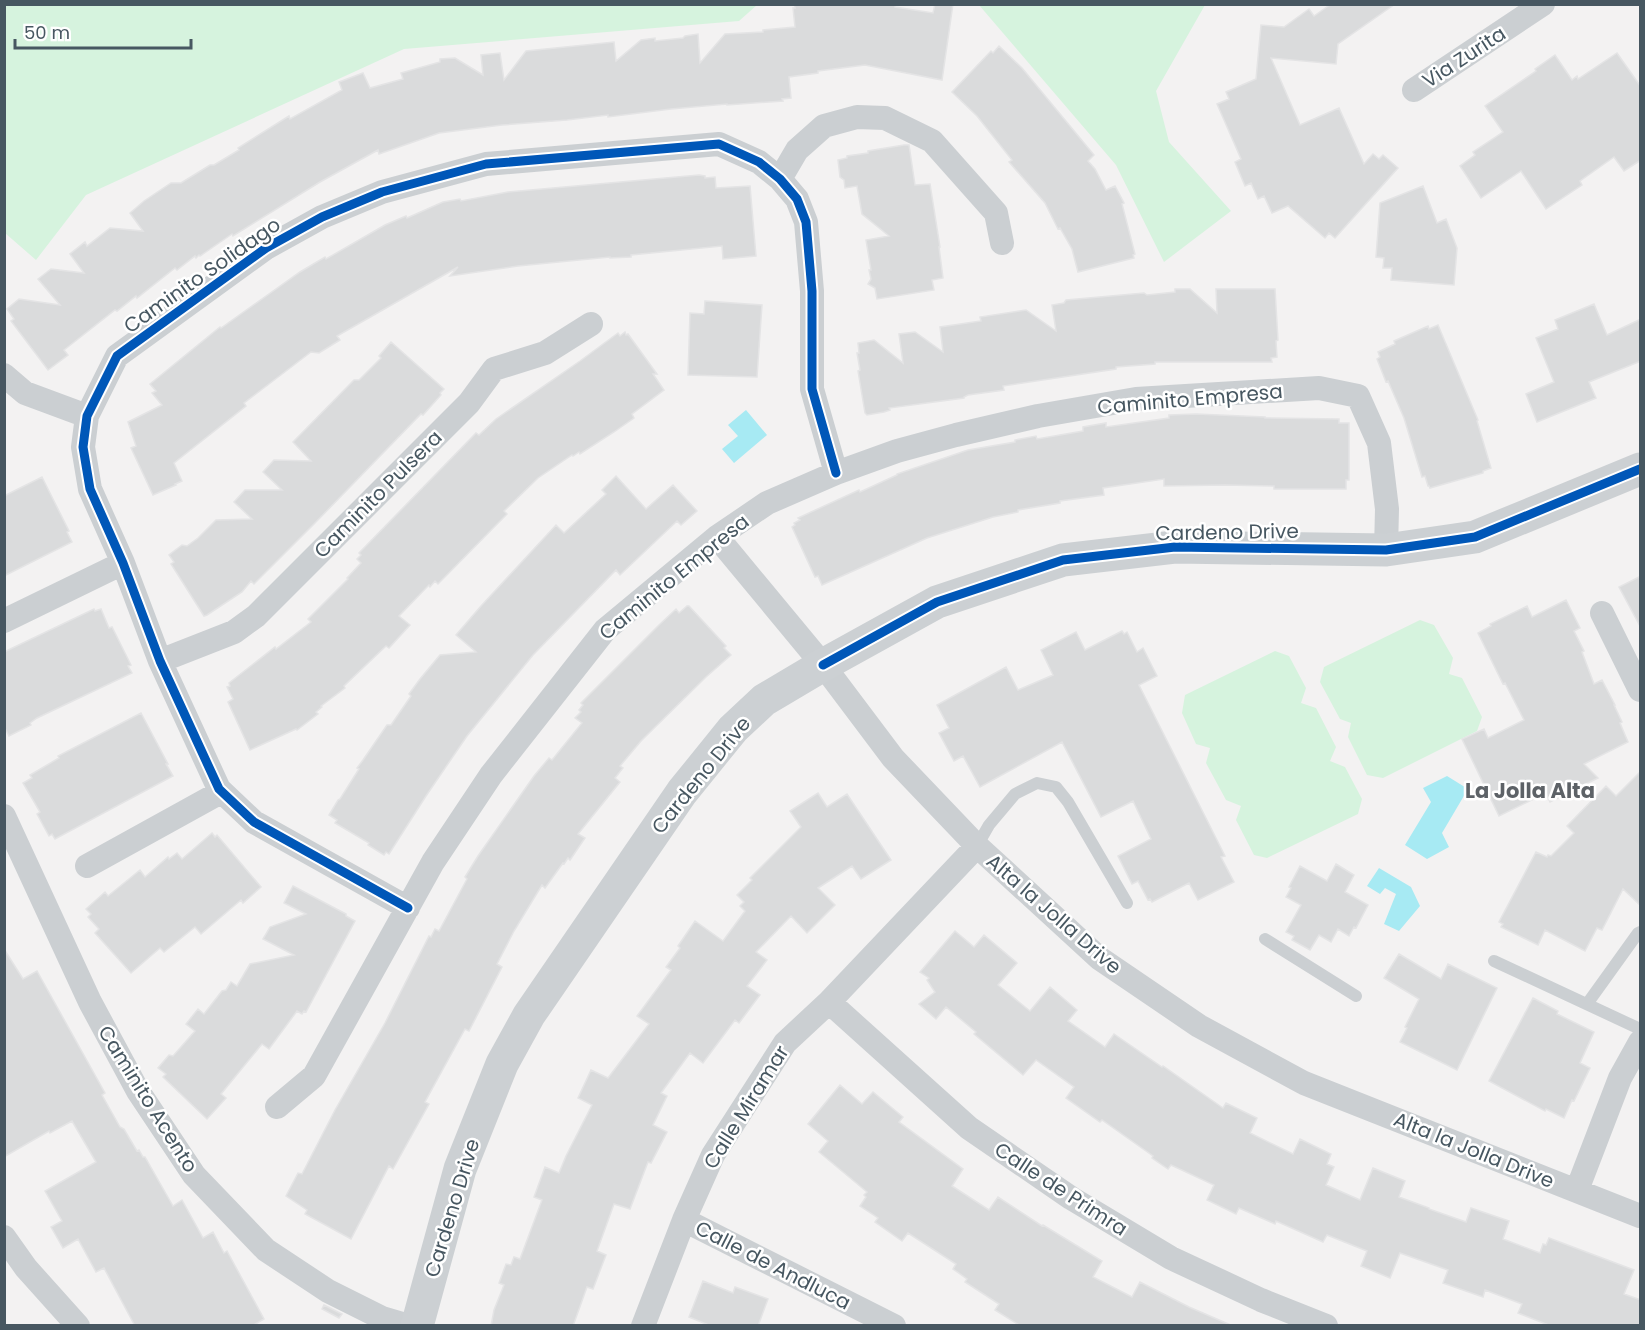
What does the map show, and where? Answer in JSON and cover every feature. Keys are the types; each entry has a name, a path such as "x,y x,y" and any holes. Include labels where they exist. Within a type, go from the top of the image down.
{"street":[{"name":"Via Zurita","path":"1414,90 1543,4"},
{"path":"780,179 797,150 824,126 857,117 885,118 932,141 996,213 1002,243"},
{"name":"Caminito Solidago","path":"408,908 254,822 221,792 160,661 123,563 90,489 83,447 87,416 117,357 266,248 322,217 382,192 486,164 719,144 759,162 780,179 797,199 806,222 812,291 812,389 836,473"},
{"name":"Caminito Pulsera","path":"160,661 234,632 256,616 469,403 494,369 545,353 591,324"},
{"path":"4,375 25,393 87,416"},
{"name":"Caminito Empresa","path":"277,1107 314,1076 433,862 491,775 605,630 717,537 767,503 836,473 897,451 1038,416 1136,399 1319,388 1358,396 1379,443 1387,508 1386,550"},
{"name":"Cardeno Drive","path":"417,1326 460,1169 502,1064 530,1015 682,792 733,729 764,700 937,602 1063,561 1175,547 1386,550 1475,537 1641,470"},
{"name":"Alta la Jolla Drive","path":"717,537 823,665 893,758 977,846 1099,958 1199,1026 1304,1083 1641,1216"},
{"path":"4,621 123,563"},
{"path":"1602,613 1641,690"},
{"path":"87,866 221,792"},
{"name":"Caminito Acento","path":"4,816 90,1002 138,1090 194,1175 266,1250 328,1291 382,1318 409,1326"},
{"name":"Calle Miramar","path":"643,1326 684,1220 713,1155 785,1042 829,1002 977,846"},
{"name":"Calle de Primra","path":"829,1002 969,1128 1071,1198 1171,1258 1261,1300 1326,1326"},
{"path":"1577,1191 1620,1078 1641,1042"},
{"name":"Calle de Andluca","path":"684,1220 894,1326"},
{"path":"4,1237 26,1268 78,1326"}],"lane":[{"path":"977,846 988,825 1015,794 1037,783 1056,787 1068,802 1127,903"},
{"path":"1587,1004 1638,933 1641,932"},
{"path":"1265,939 1356,996"},
{"path":"1494,961 1641,1029"}],"green space":[{"path":"5,4 757,5 739,21 404,49 86,195 36,260 5,233"},
{"path":"979,5 1205,5 1156,91 1169,142 1231,211 1164,262 1116,165"},
{"path":"1420,620 1434,625 1453,658 1449,674 1462,678 1482,717 1477,731 1383,778 1367,775 1348,737 1351,723 1340,719 1320,682 1324,667"},
{"path":"1275,651 1289,656 1306,688 1301,703 1316,708 1336,747 1330,761 1345,767 1362,799 1358,814 1267,858 1254,855 1236,820 1241,806 1226,800 1206,763 1210,748 1196,744 1182,713 1185,695"}],"water":[{"path":"746,410 767,435 734,463 722,449 738,436 728,425"},
{"path":"1447,776 1468,789 1442,833 1449,847 1427,859 1405,845 1431,802 1423,788"},
{"path":"1379,868 1411,887 1420,906 1399,931 1384,924 1396,894 1385,888 1380,894 1367,886"}],"building":[{"path":"794,4 895,4 895,7 933,13 935,4 953,4 942,80 865,65 789,77 791,98 782,99 783,101 671,109 439,133 379,154 378,150 320,182 233,236 232,234 200,256 196,258 195,256 177,270 175,268 137,298 136,296 117,311 115,310 64,350 68,355 48,370 11,321 14,319 7,309 19,299 60,305 38,279 51,269 84,273 70,254 85,242 87,246 110,228 143,231 130,213 144,201 171,183 181,183 210,165 214,165 289,116 290,119 342,90 339,82 363,73 370,88 403,79 401,73 440,62 440,59 455,58 483,75 481,55 500,53 504,80 526,51 614,42 616,61 641,40 655,38 655,41 698,34 700,63 725,34 795,27"},
{"path":"1331,4 1395,4 1338,44 1336,64 1271,58 1300,125 1339,108 1364,164 1373,154 1379,159 1383,155 1398,168 1335,238 1329,233 1325,238 1288,206 1272,213 1264,196 1258,199 1251,183 1245,186 1235,162 1241,159 1217,104 1229,99 1226,92 1256,79 1261,25 1284,27 1309,9 1314,16"},
{"path":"999,46 1022,68 1094,155 1088,161 1106,190 1115,186 1124,203 1122,204 1135,254 1134,258 1078,272 1072,249 1060,228 1058,229 1045,203 1009,162 1012,160 977,116 952,92 991,51 993,53"},
{"path":"1617,53 1641,87 1641,160 1624,171 1614,157 1580,181 1582,185 1546,209 1521,171 1481,198 1460,166 1475,155 1473,152 1503,132 1485,106 1555,55 1572,80 1577,76 1578,79"},
{"path":"909,145 915,185 930,184 943,278 932,280 934,290 877,299 875,288 868,284 871,279 869,270 871,270 866,240 889,236 862,214 857,186 845,188 844,180 840,177 838,160 847,158 847,156 868,153 868,151"},
{"path":"699,175 705,178 715,177 716,188 750,186 756,256 723,259 722,246 631,255 631,257 518,266 450,276 458,267 337,336 340,340 319,353 311,352 244,403 246,406 174,463 182,481 153,495 131,448 136,446 128,422 162,405 152,393 156,391 150,384 220,327 325,257 326,259 385,225 443,202 508,192"},
{"path":"1423,186 1437,223 1446,219 1457,248 1454,285 1391,280 1392,268 1383,268 1384,258 1376,257 1380,203"},
{"path":"1175,289 1190,289 1217,313 1216,289 1275,289 1277,357 1271,358 1272,362 1155,362 1155,364 1116,367 1116,369 1003,386 1004,390 968,395 964,398 889,408 890,410 884,412 867,415 865,413 858,371 860,370 858,343 874,340 903,363 899,334 915,332 943,352 940,327 981,321 980,317 1026,310 1056,331 1052,305 1064,303 1066,300 1144,293 1147,295 1175,292"},
{"path":"705,301 762,305 757,377 688,375 690,313 704,314"},
{"path":"1594,304 1607,335 1641,319 1641,361 1589,382 1596,398 1537,422 1526,394 1554,382 1536,338 1558,329 1555,320"},
{"path":"1438,325 1478,420 1491,468 1483,473 1430,488 1425,476 1422,477 1404,418 1377,359 1380,357 1378,352 1395,344 1394,341 1428,326 1429,329"},
{"path":"625,332 657,374 653,374 664,390 632,414 634,418 614,432 580,454 579,452 572,455 538,478 504,511 507,514 438,584 435,581 430,587 429,585 399,616 410,625 389,648 386,646 344,686 345,688 321,706 316,712 318,714 297,730 250,750 228,702 233,699 227,687 230,686 229,683 311,622 308,619 361,563 357,559 361,555 359,553 476,433 479,435 496,419 618,333 620,336"},
{"path":"391,342 444,389 441,395 254,584 251,581 242,592 204,616 171,564 174,562 169,555 182,545 187,546 198,538 216,520 252,519 234,502 245,490 282,490 263,472 274,460 311,461 293,442 354,380 359,380 381,358 379,356"},
{"path":"1169,415 1339,419 1339,423 1349,423 1349,480 1346,480 1346,489 1274,489 1274,486 1225,485 1164,486 1164,479 1103,488 1104,495 1018,510 1018,512 993,517 927,538 822,585 818,576 815,577 792,527 800,520 798,518 859,490 860,492 897,474 968,450 1036,436 1037,439 1083,431 1083,427 1106,423 1106,427 1169,418"},
{"path":"616,476 646,509 673,485 697,511 681,525 677,521 620,575 616,570 533,655 467,736 389,854 386,852 384,855 368,845 369,843 335,823 337,820 329,815 359,769 357,768 387,725 391,725 420,679 440,655 476,652 456,635 556,525 564,533 606,494 602,490"},
{"path":"42,477 69,531 67,532 72,542 4,576 4,496"},
{"path":"1641,576 1641,628 1619,587"},
{"path":"1566,600 1580,628 1574,631 1584,651 1582,652 1594,684 1602,680 1615,705 1628,742 1584,764 1598,778 1550,802 1546,793 1499,816 1462,739 1484,729 1488,738 1524,720 1478,633 1491,626 1490,624 1527,606 1532,617"},
{"path":"687,606 726,646 724,648 731,655 641,741 620,766 623,768 615,778 620,782 578,834 585,838 570,860 568,858 563,863 545,888 542,885 497,964 502,967 469,1031 465,1029 425,1102 429,1104 393,1169 389,1166 351,1239 305,1214 307,1210 286,1196 298,1173 302,1174 335,1110 385,1023 429,936 431,937 435,929 439,931 467,879 465,877 478,856 534,776 549,758 552,760 582,723 575,718 581,712 579,710 583,705 581,703 676,609 679,613"},
{"path":"94,609 95,611 101,609 109,628 112,627 131,665 128,666 132,673 37,718 30,723 31,725 9,736 4,726 4,652"},
{"path":"1122,631 1124,634 1127,632 1137,652 1143,648 1157,676 1139,685 1225,856 1221,857 1234,882 1198,900 1189,883 1152,902 1148,900 1138,881 1132,884 1118,856 1151,839 1133,801 1101,817 1062,742 980,787 963,756 954,761 939,733 949,728 937,705 1006,667 1018,690 1053,675 1041,650 1076,632 1085,650"},
{"path":"141,713 173,776 55,839 52,834 49,836 37,814 40,812 23,783 32,778 30,775 59,758 58,756"},
{"path":"1641,771 1641,906 1623,889 1602,930 1597,928 1585,951 1545,930 1538,945 1501,927 1503,924 1499,922 1536,852 1547,857 1551,856 1574,833 1567,826 1606,786 1616,796"},
{"path":"818,793 827,807 847,794 891,860 861,879 852,866 818,888 835,905 807,933 791,916 756,952 767,960 747,986 760,995 739,1023 735,1020 703,1063 690,1053 661,1093 667,1096 653,1125 667,1132 651,1163 648,1162 630,1209 614,1204 597,1251 606,1255 593,1289 587,1287 573,1326 491,1326 494,1310 504,1285 499,1283 506,1264 511,1265 514,1257 520,1259 542,1200 534,1197 545,1167 559,1173 592,1105 578,1098 591,1070 608,1078 649,1024 637,1016 671,970 666,967 695,921 723,941 745,911 740,906 744,902 737,895 752,880 750,878 801,827 790,811"},
{"path":"212,833 215,837 217,835 261,887 243,903 241,900 201,934 195,927 164,952 160,948 131,973 95,933 99,929 88,917 91,914 86,909 105,892 108,896 140,870 145,877 168,857 169,859 177,853 182,859"},
{"path":"1336,864 1354,875 1345,892 1368,905 1349,936 1338,929 1331,942 1319,935 1310,950 1292,940 1294,936 1286,932 1301,905 1286,897 1291,888 1289,887 1300,866 1327,881"},
{"path":"293,886 355,921 306,1012 302,1014 297,1011 269,1049 262,1044 221,1094 226,1098 207,1119 163,1077 166,1074 158,1068 169,1055 173,1056 195,1031 186,1024 198,1009 204,1014 231,982 237,986 250,964 294,955 263,939 270,927 306,914 284,903"},
{"path":"955,931 974,947 984,935 1017,963 998,985 1030,1011 1050,987 1077,1010 1068,1021 1105,1047 1114,1034 1223,1108 1226,1103 1257,1118 1250,1133 1293,1154 1300,1139 1331,1154 1327,1164 1334,1167 1326,1185 1360,1200 1373,1168 1405,1181 1399,1197 1429,1209 1466,1222 1471,1208 1509,1221 1503,1239 1540,1253 1543,1244 1546,1245 1549,1238 1634,1270 1624,1294 1641,1300 1641,1326 1551,1326 1518,1313 1522,1304 1485,1290 1483,1297 1443,1283 1448,1270 1400,1253 1390,1278 1361,1266 1367,1251 1327,1235 1323,1242 1276,1221 1275,1224 1239,1208 1236,1214 1207,1200 1214,1185 1171,1165 1168,1169 1102,1120 1100,1122 1066,1098 1074,1087 1036,1060 1023,1075 946,1007 936,1019 919,1004 935,992 927,980 929,978 920,972"},
{"path":"4,949 23,979 37,971 105,1093 102,1095 120,1127 124,1129 137,1151 139,1150 145,1157 173,1206 182,1200 203,1238 213,1232 224,1253 227,1251 264,1319 252,1326 135,1326 104,1268 96,1272 78,1239 63,1248 51,1227 62,1221 45,1191 96,1162 72,1121 50,1133 49,1131 4,1157"},
{"path":"1399,954 1441,979 1448,964 1497,988 1457,1070 1400,1042 1419,999 1384,978"},
{"path":"1533,998 1558,1011 1557,1014 1594,1032 1580,1063 1590,1068 1564,1118 1546,1109 1545,1111 1489,1081"},
{"path":"840,1085 862,1104 873,1092 903,1117 899,1122 963,1169 952,1186 989,1210 998,1197 1102,1261 1093,1277 1132,1297 1140,1282 1233,1326 1019,1325 995,1310 999,1304 965,1282 967,1279 953,1269 956,1264 908,1233 902,1241 875,1222 878,1218 860,1206 867,1192 819,1152 828,1141 808,1124"},
{"path":"703,1281 733,1293 735,1287 768,1299 758,1326 711,1326 689,1317"},
{"path":"324,1305 342,1314 339,1318 322,1309"}],"cycle path":[{"path":"408,908 254,822 219,789 160,661 123,563 90,489 83,447 87,416 117,356 266,248 322,217 382,192 486,164 719,144 759,162 780,179 797,199 806,222 812,291 812,389 836,473"},
{"path":"823,665 937,602 1063,560 1175,547 1386,550 1475,537 1640,469"}],"district":[{"name":"La Jolla Alta","path":"1530,790"}]}
